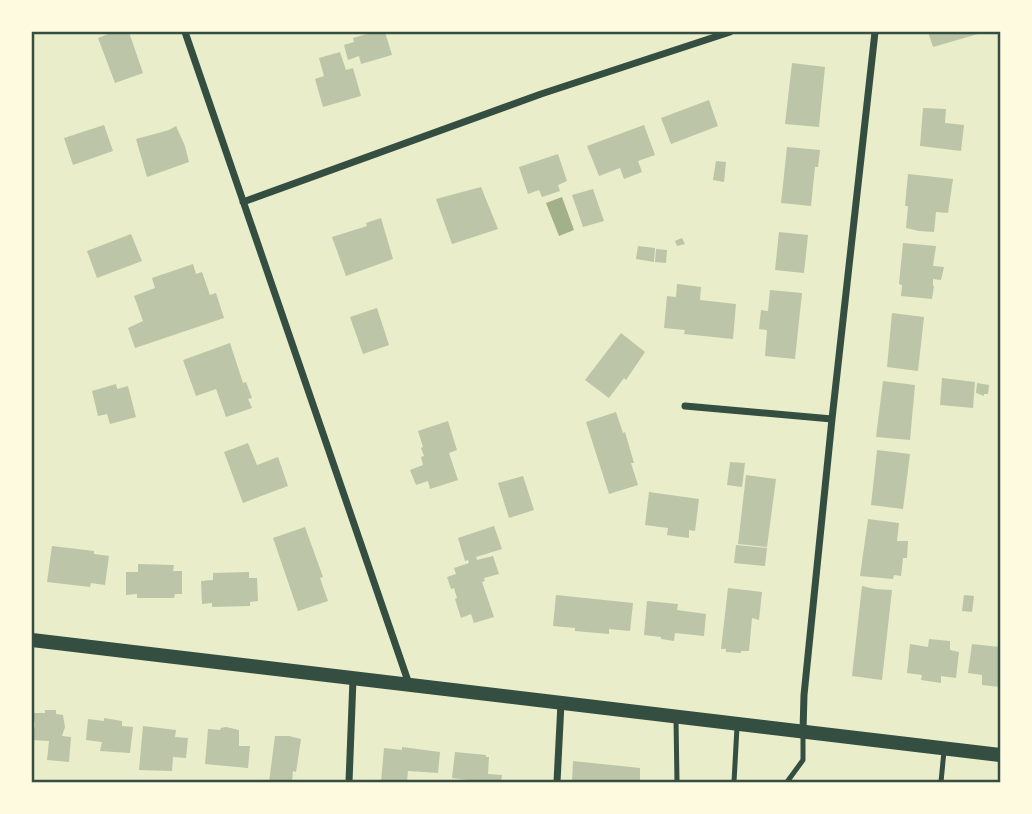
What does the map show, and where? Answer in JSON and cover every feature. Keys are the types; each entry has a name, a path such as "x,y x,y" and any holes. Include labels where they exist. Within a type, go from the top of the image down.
{"main road":[{"path":"32,640 1000,755"}],"street":[{"path":"185,32 410,684"},
{"path":"243,202 541,94 730,32"},
{"path":"803,731 804,695 832,419 875,32"},
{"path":"685,406 832,419"},
{"path":"349,782 353,678"},
{"path":"557,782 561,703"}],"lane":[{"path":"676,717 677,782"},
{"path":"734,782 738,724"},
{"path":"787,782 803,760 803,731"},
{"path":"941,782 944,748"}],"shaded area":[{"path":"562,197 574,230 559,236 546,203"}],"building":[{"path":"113,32 129,32 143,73 115,83 98,38"},
{"path":"385,32 392,55 361,64 359,56 348,60 344,45 354,42 353,38"},
{"path":"928,32 985,32 933,47"},
{"path":"340,52 346,70 353,68 361,96 323,107 315,79 324,76 319,58"},
{"path":"792,63 825,67 819,127 785,124"},
{"path":"709,100 718,126 671,144 661,118"},
{"path":"923,108 946,109 945,123 964,125 961,151 920,146"},
{"path":"104,125 113,151 73,165 64,138"},
{"path":"644,125 655,155 638,161 642,172 624,179 620,168 599,176 587,146"},
{"path":"176,126 189,162 147,177 136,139"},
{"path":"787,147 820,150 818,167 815,167 811,206 781,203"},
{"path":"558,154 567,181 558,185 560,191 542,197 539,190 528,194 519,167"},
{"path":"716,161 726,162 724,182 713,180"},
{"path":"908,174 953,179 948,213 936,212 934,232 906,228"},
{"path":"481,187 498,229 452,244 436,199"},
{"path":"593,189 604,221 583,227 572,195"},
{"path":"381,218 393,259 346,276 332,237 367,226 366,223"},
{"path":"779,232 808,235 804,273 775,270"},
{"path":"131,234 142,261 97,278 87,251"},
{"path":"682,238 685,244 677,246 675,241"},
{"path":"903,243 936,246 933,266 944,267 941,280 933,279 932,299 901,296 902,285 899,284"},
{"path":"638,246 655,248 654,262 636,259"},
{"path":"656,249 667,250 666,263 655,262"},
{"path":"193,264 196,274 202,272 210,295 216,293 224,318 135,348 128,328 143,321 134,296 155,288 152,278"},
{"path":"677,284 701,287 700,300 736,304 733,339 684,334 685,330 664,328 667,296 676,297"},
{"path":"770,290 802,293 795,359 765,356 767,330 759,329 761,310 768,311"},
{"path":"377,308 389,345 363,354 350,317"},
{"path":"892,313 924,317 918,371 887,367"},
{"path":"621,333 645,352 626,380 624,378 609,398 585,380"},
{"path":"230,343 243,383 246,382 252,398 248,399 252,408 226,417 216,389 196,396 183,360"},
{"path":"942,378 975,382 973,408 940,405"},
{"path":"883,381 915,385 910,440 876,437"},
{"path":"977,383 989,385 988,394 984,396 976,393"},
{"path":"116,384 117,389 128,386 136,417 110,424 107,414 98,416 92,391"},
{"path":"616,412 623,433 625,432 638,485 609,494 586,422"},
{"path":"448,421 457,450 449,453 458,480 430,489 428,481 416,485 410,470 423,465 421,457 424,456 418,431"},
{"path":"248,443 257,465 278,457 288,486 243,503 224,452"},
{"path":"877,450 910,454 903,509 871,505"},
{"path":"730,462 745,463 742,487 727,485"},
{"path":"746,475 776,479 767,547 738,544"},
{"path":"523,476 534,510 509,518 498,483"},
{"path":"649,492 699,499 695,531 689,530 689,538 667,535 668,528 645,525"},
{"path":"868,519 899,523 897,541 908,541 907,558 903,558 901,576 894,575 893,579 860,576"},
{"path":"494,526 502,549 476,557 477,560 493,556 499,574 484,578 485,581 482,582 494,617 474,623 471,614 461,618 454,588 451,589 447,577 456,574 454,568 469,563 468,560 465,561 458,538"},
{"path":"305,527 323,577 320,578 328,601 298,611 273,538"},
{"path":"736,545 767,548 765,566 734,563"},
{"path":"52,546 94,551 94,554 109,556 105,585 91,583 90,587 47,582"},
{"path":"138,564 174,565 173,571 182,571 182,594 175,594 174,598 137,598 137,594 126,595 126,572 138,572"},
{"path":"249,572 249,578 257,578 258,601 250,602 250,606 212,607 212,603 202,604 201,581 213,580 213,573"},
{"path":"862,586 892,590 882,680 852,676"},
{"path":"728,588 762,592 759,620 752,618 749,651 726,652 726,649 721,649"},
{"path":"556,595 633,603 630,631 609,629 609,634 553,626"},
{"path":"964,595 974,596 972,612 962,611"},
{"path":"647,601 678,604 677,610 706,614 704,636 675,633 674,641 644,635"},
{"path":"929,639 950,641 950,650 959,652 956,678 941,676 941,683 921,680 922,675 907,673 910,644 928,647"},
{"path":"972,644 1000,647 1000,687 982,685 982,675 968,673"},
{"path":"45,710 56,710 56,714 63,715 65,727 62,736 71,737 69,762 47,760 49,741 32,740 35,725 33,713 45,713"},
{"path":"104,718 122,721 122,726 133,727 130,753 100,751 102,742 86,740 88,719 104,721"},
{"path":"143,726 176,730 175,737 188,738 186,758 173,757 172,771 139,770"},
{"path":"226,727 239,730 239,746 250,746 248,768 205,764 208,729 220,730"},
{"path":"275,736 301,739 292,782 269,782"},
{"path":"402,747 440,752 438,773 408,771 407,782 381,782 384,748 402,750"},
{"path":"455,752 486,755 489,757 488,774 502,775 501,782 452,778"},
{"path":"573,761 640,768 640,782 572,782"}]}
